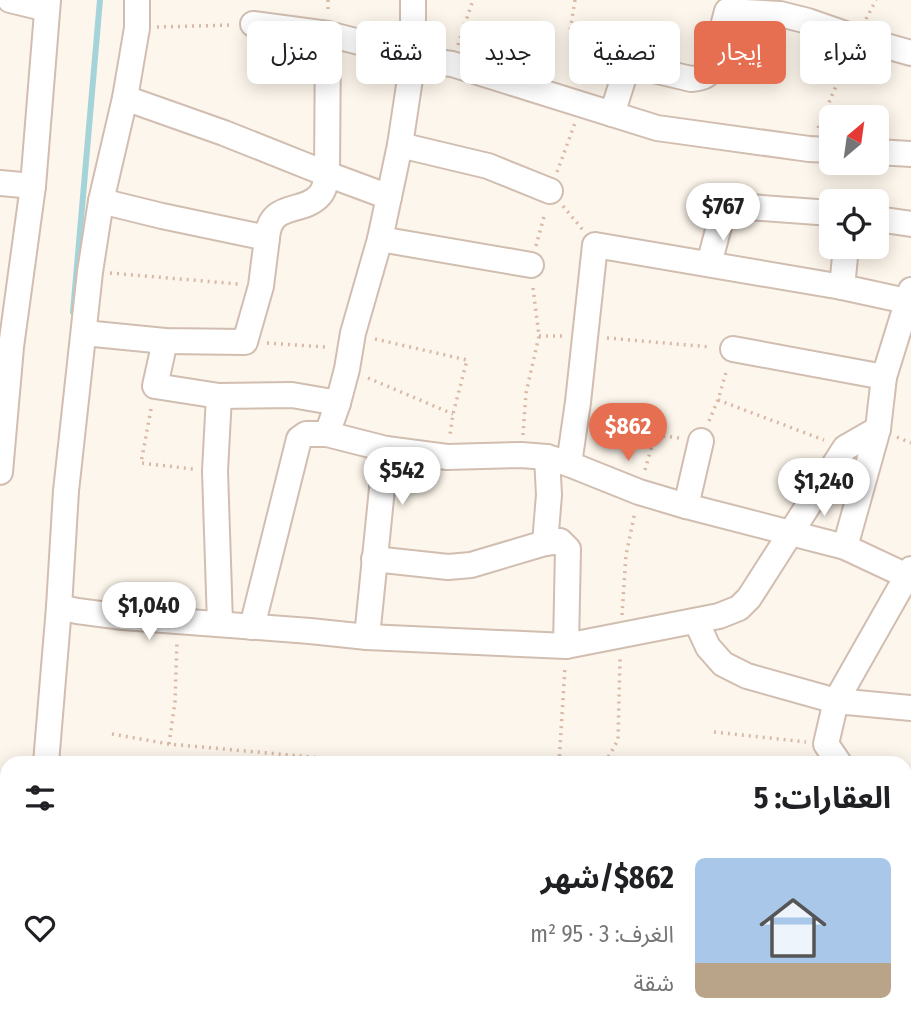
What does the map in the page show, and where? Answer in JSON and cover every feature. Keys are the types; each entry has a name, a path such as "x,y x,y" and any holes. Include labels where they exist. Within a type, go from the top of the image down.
{"street":[{"path":"0,472 11,267 33,186 48,5 10,0"},
{"path":"47,756 66,491 90,272 101,201 125,98 137,27 137,0"},
{"path":"414,0 414,21"},
{"path":"680,76 691,79 708,75 712,69 727,11 783,7 808,21"},
{"path":"891,47 911,53"},
{"path":"446,63 657,128 819,150"},
{"path":"84,333 165,341 245,342 261,286 268,230 272,221 276,215 313,201 321,194 326,184 328,84"},
{"path":"327,434 338,403 353,334 380,239 400,145 409,84"},
{"path":"612,114 622,84"},
{"path":"125,98 389,197"},
{"path":"400,145 488,166 550,191"},
{"path":"889,153 911,154"},
{"path":"0,183 33,186"},
{"path":"101,201 267,238"},
{"path":"709,264 726,205 819,212"},
{"path":"889,221 911,224"},
{"path":"380,239 531,265"},
{"path":"545,543 549,495 578,402 596,245 910,298 884,377 878,429 845,547"},
{"path":"842,287 845,259"},
{"path":"165,341 155,386 219,396 292,395 338,403"},
{"path":"733,349 884,377"},
{"path":"219,396 215,471 220,623"},
{"path":"59,607 123,617 367,637 566,646 696,621 739,608 749,598 845,448 878,429"},
{"path":"252,627 299,439 306,434 327,434 386,449 447,457 521,455 558,461 639,492 845,547 910,575 836,701 832,754"},
{"path":"686,506 701,441"},
{"path":"367,637 386,449"},
{"path":"374,559 448,567 471,565 560,541 568,549 566,646"},
{"path":"696,621 708,647 723,664 747,676 836,701 911,708"}],"path":[{"path":"452,64 473,0"},
{"path":"572,21 575,0"},
{"path":"137,27 247,24"},
{"path":"835,105 842,84"},
{"path":"521,455 526,393 539,336 531,265 550,191 581,104"},
{"path":"550,191 596,245"},
{"path":"90,272 261,286"},
{"path":"245,342 325,347 353,334 467,360 453,414 347,369"},
{"path":"584,337 733,349 718,400 845,448"},
{"path":"155,386 141,463 215,471"},
{"path":"578,402 655,435 639,492 626,555 618,740 609,756"},
{"path":"169,744 175,702 177,621"},
{"path":"559,756 566,646"},
{"path":"714,732 832,754"},
{"path":"112,734 169,744 300,756"}],"waterway":[{"path":"73,312 100,0"}]}
